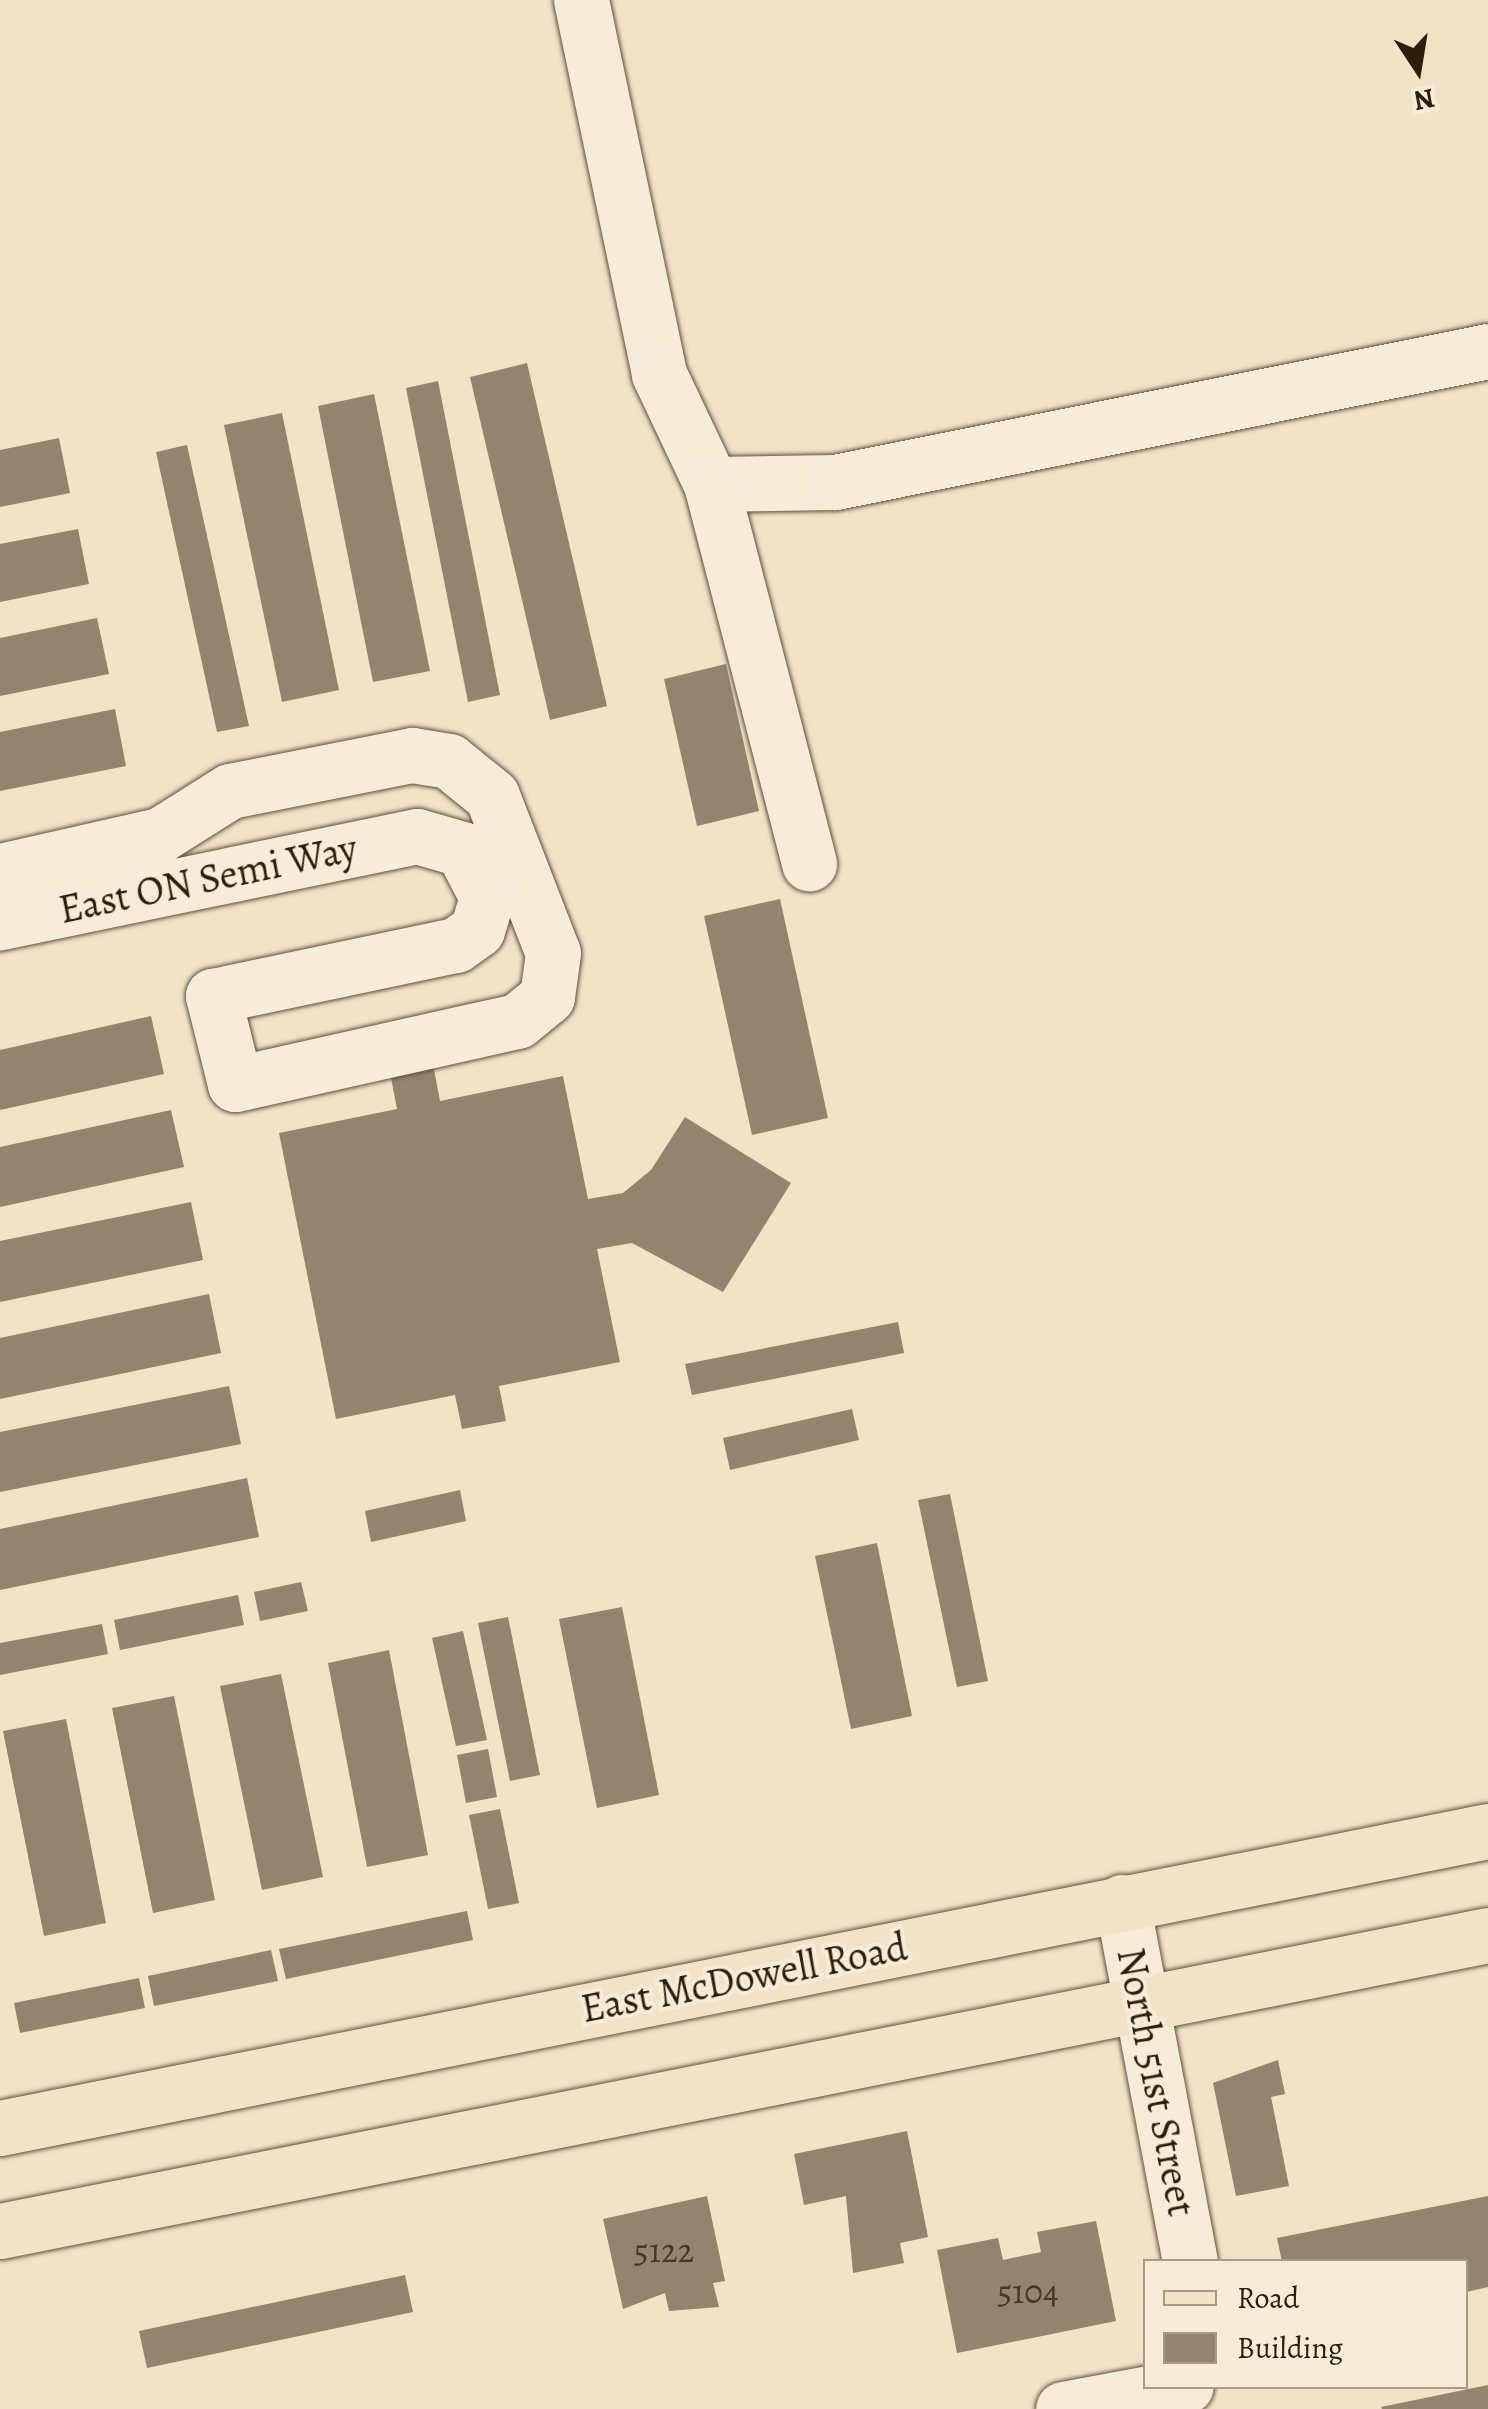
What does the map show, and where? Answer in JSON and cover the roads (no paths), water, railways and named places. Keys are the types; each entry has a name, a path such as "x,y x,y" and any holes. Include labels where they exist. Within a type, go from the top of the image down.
{"main road":[{"name":"East McDowell Road","path":"0,2128 1488,1831"},
{"path":"0,2231 1488,1935"}],"street":[{"path":"580,0 659,374 711,484 809,864"},
{"path":"711,484 835,482 1488,351"},
{"path":"412,756 424,810 417,836"},
{"name":"East ON Semi Way","path":"0,872 160,836 230,791 412,756 449,761 492,796 554,953 547,996 517,1022 235,1084 213,996 456,946 476,930 487,897 473,860 442,838 417,836 0,922"},
{"name":"North 51st Street","path":"1122,1902 1189,2259"},
{"path":"1063,2409 1170,2389"}]}
